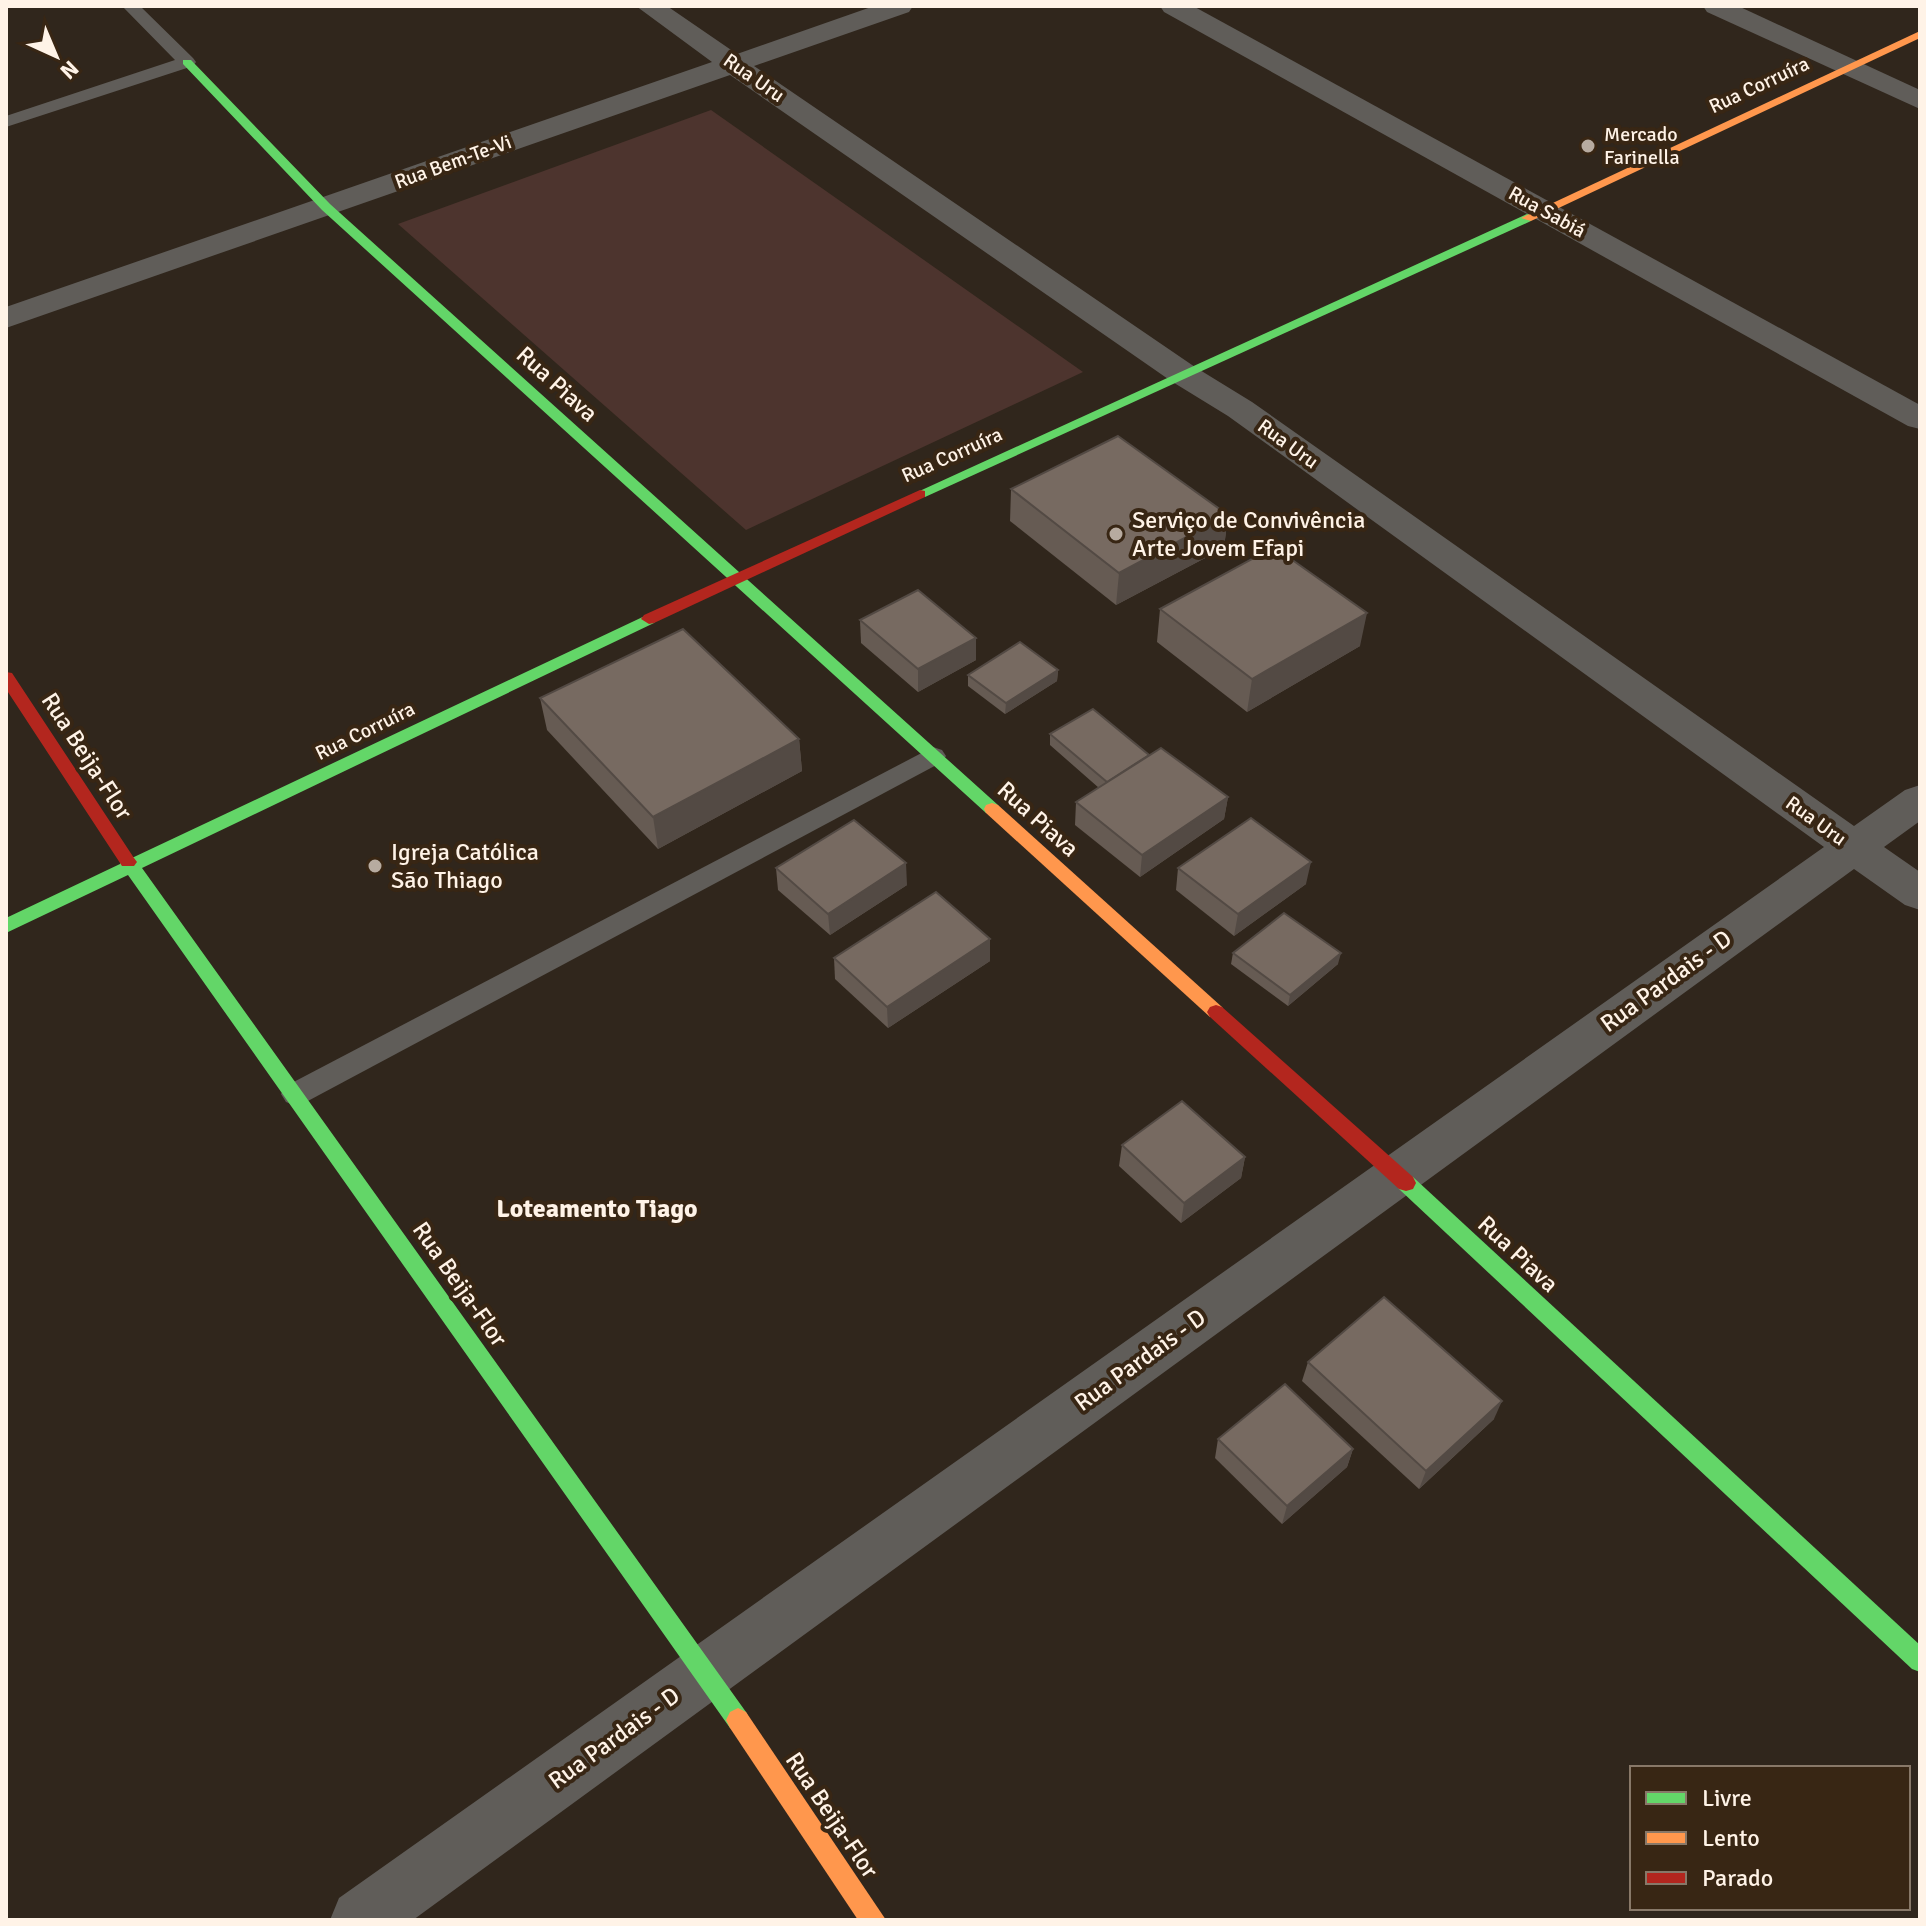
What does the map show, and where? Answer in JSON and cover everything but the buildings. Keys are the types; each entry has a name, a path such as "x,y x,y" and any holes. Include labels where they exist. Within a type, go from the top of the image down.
{"street":[{"name":"Rua Uru","path":"649,6 1183,374 1240,409 1920,894"},
{"name":"Rua Bem-Te-Vi","path":"6,318 900,6"},
{"name":"Rua Sabiá","path":"1173,6 1920,419"},
{"path":"1716,6 1920,101"},
{"name":"Rua Corruíra","path":"6,926 735,578 1544,210 1920,34"},
{"name":"Rua Piava","path":"187,62 326,207 1397,1175 1920,1661"},
{"name":"Rua Beija-Flor","path":"6,677 131,867 706,1672 873,1920"},
{"name":"Rua Pardais - D","path":"361,1920 1920,800"}],"lane":[{"name":"Rua Piava","path":"130,6 187,62"},
{"path":"6,122 187,62"},
{"path":"296,1094 933,756"}],"shaded area":[{"path":"711,110 1083,372 746,530 398,224"}],"traffic: fast":[{"path":"187,62 326,207 992,809"},
{"path":"920,494 1527,218"},
{"path":"6,926 649,619"},
{"path":"128,862 738,1720"},
{"path":"1406,1183 1920,1661"}],"traffic: slow":[{"path":"1527,218 1920,34"},
{"path":"992,809 1216,1012"},
{"path":"738,1720 873,1920"}],"traffic: jam":[{"path":"649,619 920,494"},
{"path":"6,677 128,862"},
{"path":"1216,1012 1406,1183"}],"place":[{"name":"Mercado Farinella","path":"1588,146"},
{"name":"Serviço de Convivência Arte Jovem Efapi","path":"1116,534"},
{"name":"Igreja Católica São Thiago","path":"375,866"}],"district":[{"name":"Loteamento Tiago","path":"597,1209"}]}
